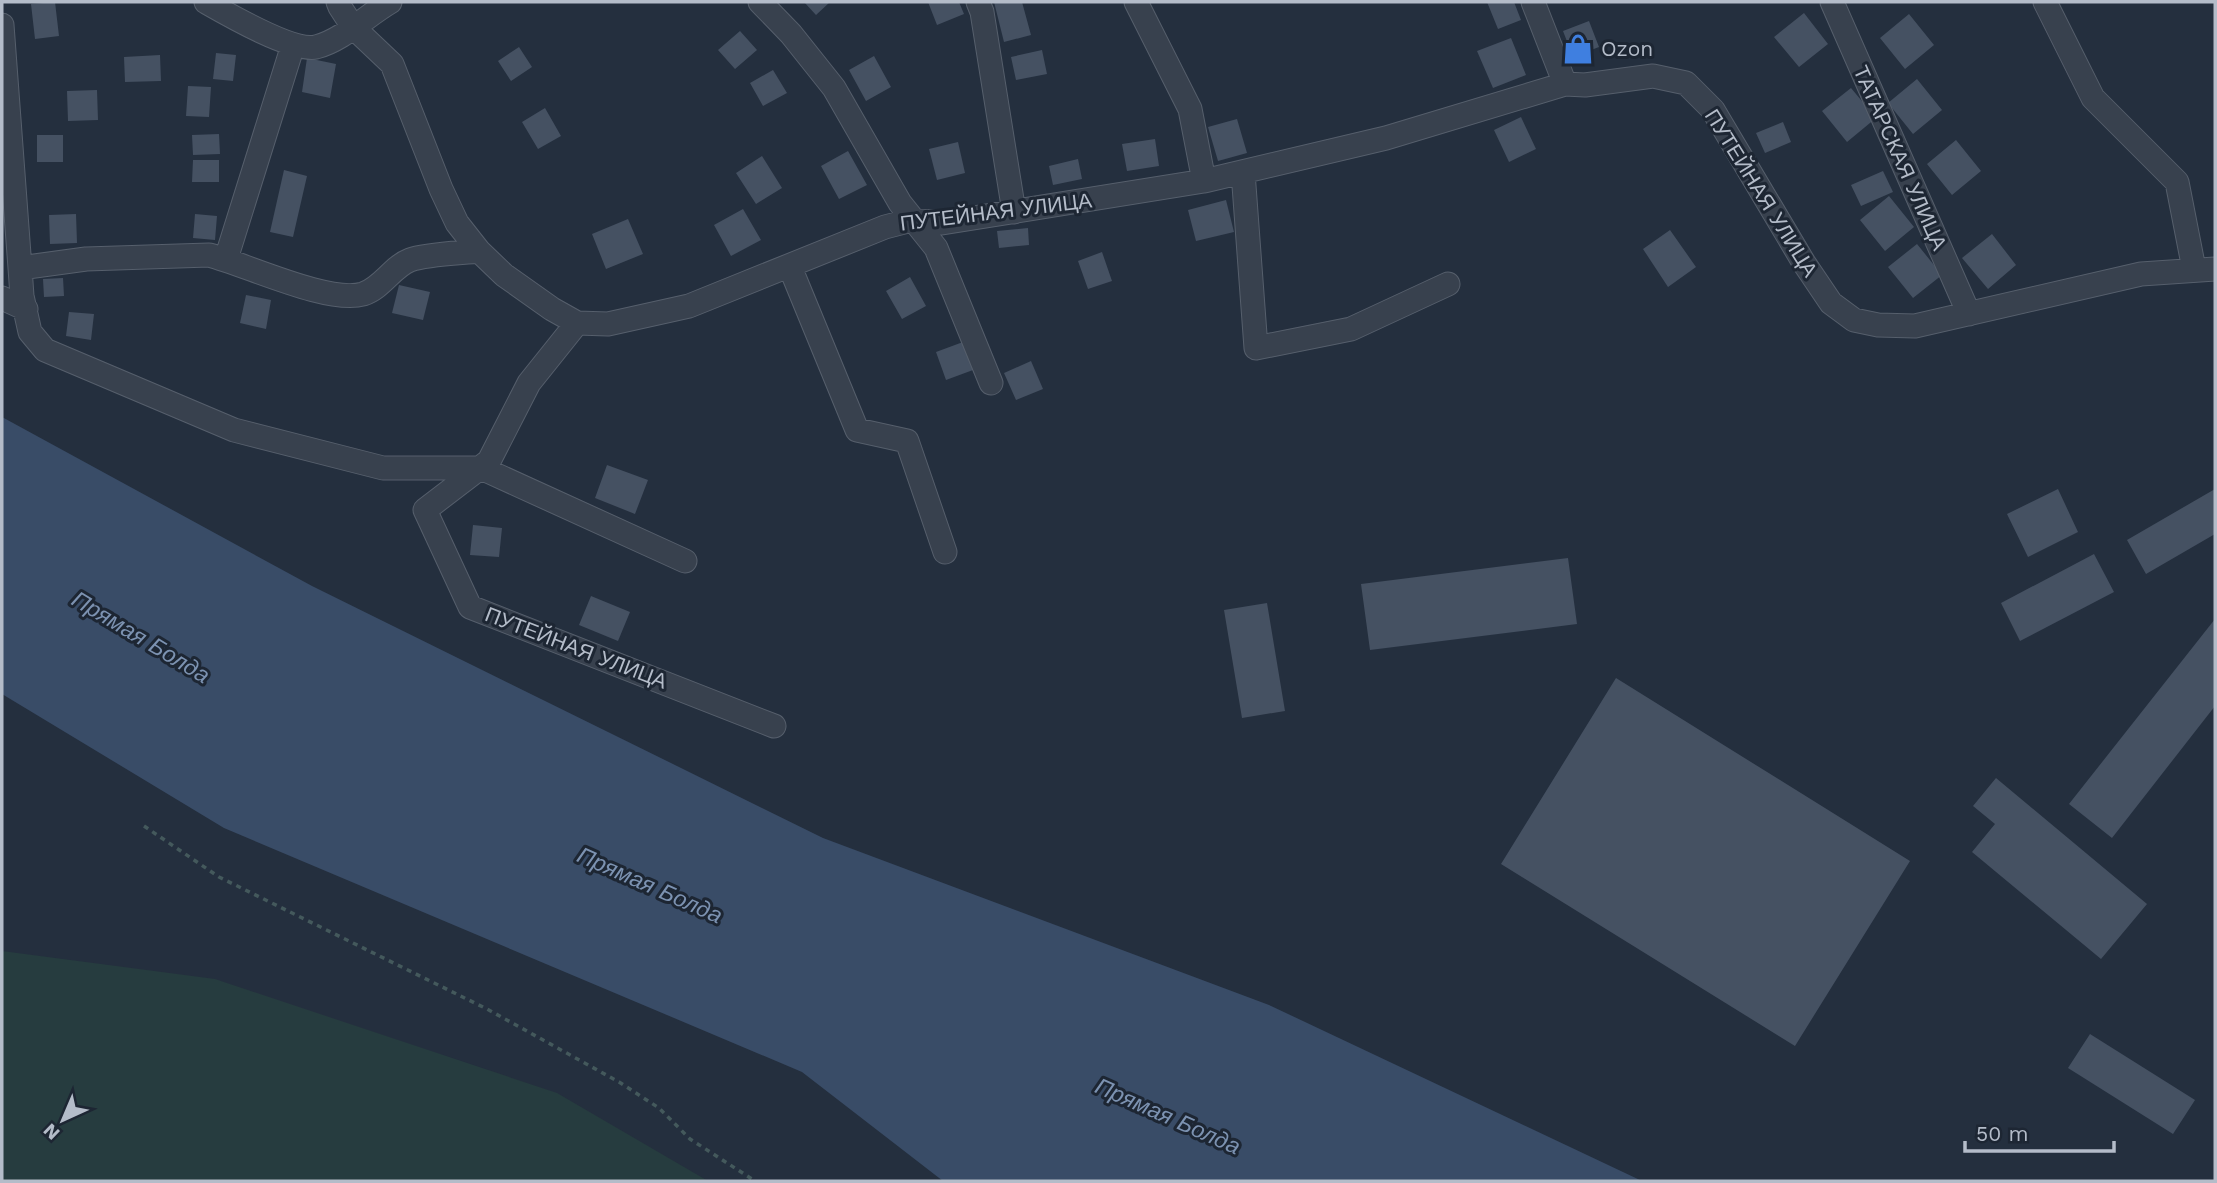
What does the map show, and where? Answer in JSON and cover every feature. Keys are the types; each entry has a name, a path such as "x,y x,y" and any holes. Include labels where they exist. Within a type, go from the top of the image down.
{"street":[{"path":"206,2 293,45 313,48 331,41 390,2"},
{"path":"338,2 353,27 392,64 457,223 479,251 504,275 577,323"},
{"path":"760,2 791,34 834,88 912,220 927,234 936,248 991,383"},
{"path":"978,2 982,12 1014,212"},
{"path":"1136,2 1190,109 1204,181"},
{"path":"1533,2 1565,84"},
{"name":"ТАТАРСКАЯ УЛИЦА","path":"1832,2 1969,314"},
{"path":"2045,2 2093,98 2177,182 2205,269"},
{"path":"2,25 20,268 30,332 45,350 234,430 383,468 481,467 685,561"},
{"path":"226,259 293,45"},
{"name":"ПУТЕЙНАЯ УЛИЦА","path":"774,726 470,607 425,510 489,461 529,383 577,323 608,324 689,306 885,227 912,220 942,223 1204,181 1386,138 1565,84 1585,85 1653,76 1686,83 1713,110 1804,264 1831,303 1854,320 1878,325 1915,326 2141,274 2205,269"},
{"path":"1243,172 1256,348 1351,329 1448,284"},
{"path":"20,268 86,259 209,255 226,259 259,274 344,296 362,294 374,288 411,260 479,251"},
{"path":"790,267 857,430 908,441 945,552"},
{"path":"2,298 26,309"}],"path":[{"path":"144,826 219,877 487,1009 619,1082 659,1108 690,1139 755,1181"}],"green space":[{"path":"2,951 215,979 557,1093 708,1181 2,1181"}],"water":[{"name":"Прямая Болда","path":"2,417 312,586 823,838 1269,1005 1642,1181 943,1181 802,1072 224,828 2,694"}],"building":[{"path":"55,2 59,36 35,39 31,4"},
{"path":"804,2 830,2 816,15"},
{"path":"928,2 959,2 964,14 937,25"},
{"path":"994,2 1022,2 1031,35 1004,42"},
{"path":"1487,2 1514,2 1521,20 1498,29"},
{"path":"1804,13 1828,44 1799,67 1774,37"},
{"path":"1909,14 1934,45 1905,69 1880,38"},
{"path":"1589,21 1599,47 1573,57 1563,31"},
{"path":"740,31 757,50 735,69 718,50"},
{"path":"1511,38 1526,75 1493,88 1477,51"},
{"path":"519,47 532,67 511,81 498,61"},
{"path":"1042,50 1047,74 1016,80 1011,57"},
{"path":"216,53 236,55 233,81 213,79"},
{"path":"160,55 161,81 125,82 124,57"},
{"path":"874,56 891,87 866,101 849,70"},
{"path":"307,58 336,64 330,98 302,92"},
{"path":"773,70 787,93 763,106 750,83"},
{"path":"1917,79 1942,110 1913,134 1888,103"},
{"path":"188,86 211,87 209,117 186,116"},
{"path":"1851,88 1876,118 1847,142 1822,111"},
{"path":"97,90 98,120 68,121 67,91"},
{"path":"545,108 561,136 538,149 522,122"},
{"path":"1521,117 1536,149 1509,162 1494,130"},
{"path":"1237,119 1247,153 1218,161 1208,127"},
{"path":"1783,122 1791,142 1765,153 1756,133"},
{"path":"219,134 220,154 193,155 192,135"},
{"path":"37,135 63,135 63,162 37,162"},
{"path":"1155,139 1159,166 1127,171 1122,144"},
{"path":"1956,140 1981,171 1952,195 1927,164"},
{"path":"958,142 965,173 937,180 929,149"},
{"path":"848,151 867,185 839,199 821,166"},
{"path":"762,156 782,188 756,204 736,173"},
{"path":"1078,159 1082,179 1053,185 1049,166"},
{"path":"193,160 219,160 219,182 192,182"},
{"path":"284,170 307,176 293,237 270,232"},
{"path":"1883,171 1893,192 1861,206 1851,185"},
{"path":"1889,196 1914,227 1885,251 1860,220"},
{"path":"1226,200 1234,232 1196,241 1188,210"},
{"path":"743,209 761,240 731,256 714,225"},
{"path":"76,214 77,243 50,244 49,215"},
{"path":"195,214 217,216 215,240 193,238"},
{"path":"628,219 643,254 606,269 592,234"},
{"path":"1028,228 1029,245 999,248 997,231"},
{"path":"1670,230 1696,267 1668,287 1643,249"},
{"path":"1992,234 2016,265 1988,289 1962,258"},
{"path":"1917,244 1942,275 1913,298 1888,267"},
{"path":"1102,252 1112,281 1088,289 1078,261"},
{"path":"910,277 926,306 902,319 886,291"},
{"path":"63,278 64,296 44,297 43,279"},
{"path":"399,285 430,292 423,320 392,313"},
{"path":"246,295 271,300 266,329 240,323"},
{"path":"69,312 94,314 91,340 66,336"},
{"path":"963,342 973,370 946,380 936,352"},
{"path":"1031,361 1043,389 1016,400 1004,373"},
{"path":"607,465 648,480 635,514 595,498"},
{"path":"2058,489 2078,532 2028,557 2007,514"},
{"path":"2215,489 2215,534 2146,574 2127,540"},
{"path":"473,525 502,528 499,557 470,555"},
{"path":"2094,554 2114,592 2020,641 2001,603"},
{"path":"1568,558 1577,624 1370,650 1361,584"},
{"path":"591,596 630,612 618,641 579,625"},
{"path":"1267,603 1285,711 1242,718 1224,610"},
{"path":"2215,619 2215,706 2112,838 2069,804"},
{"path":"1616,678 1910,861 1795,1046 1501,864"},
{"path":"1996,778 2147,904 2101,959 1972,852 1995,824 1973,806"},
{"path":"2090,1034 2195,1100 2173,1134 2068,1068"}],"place":[{"name":"Ozon","path":"1578,49"}]}
